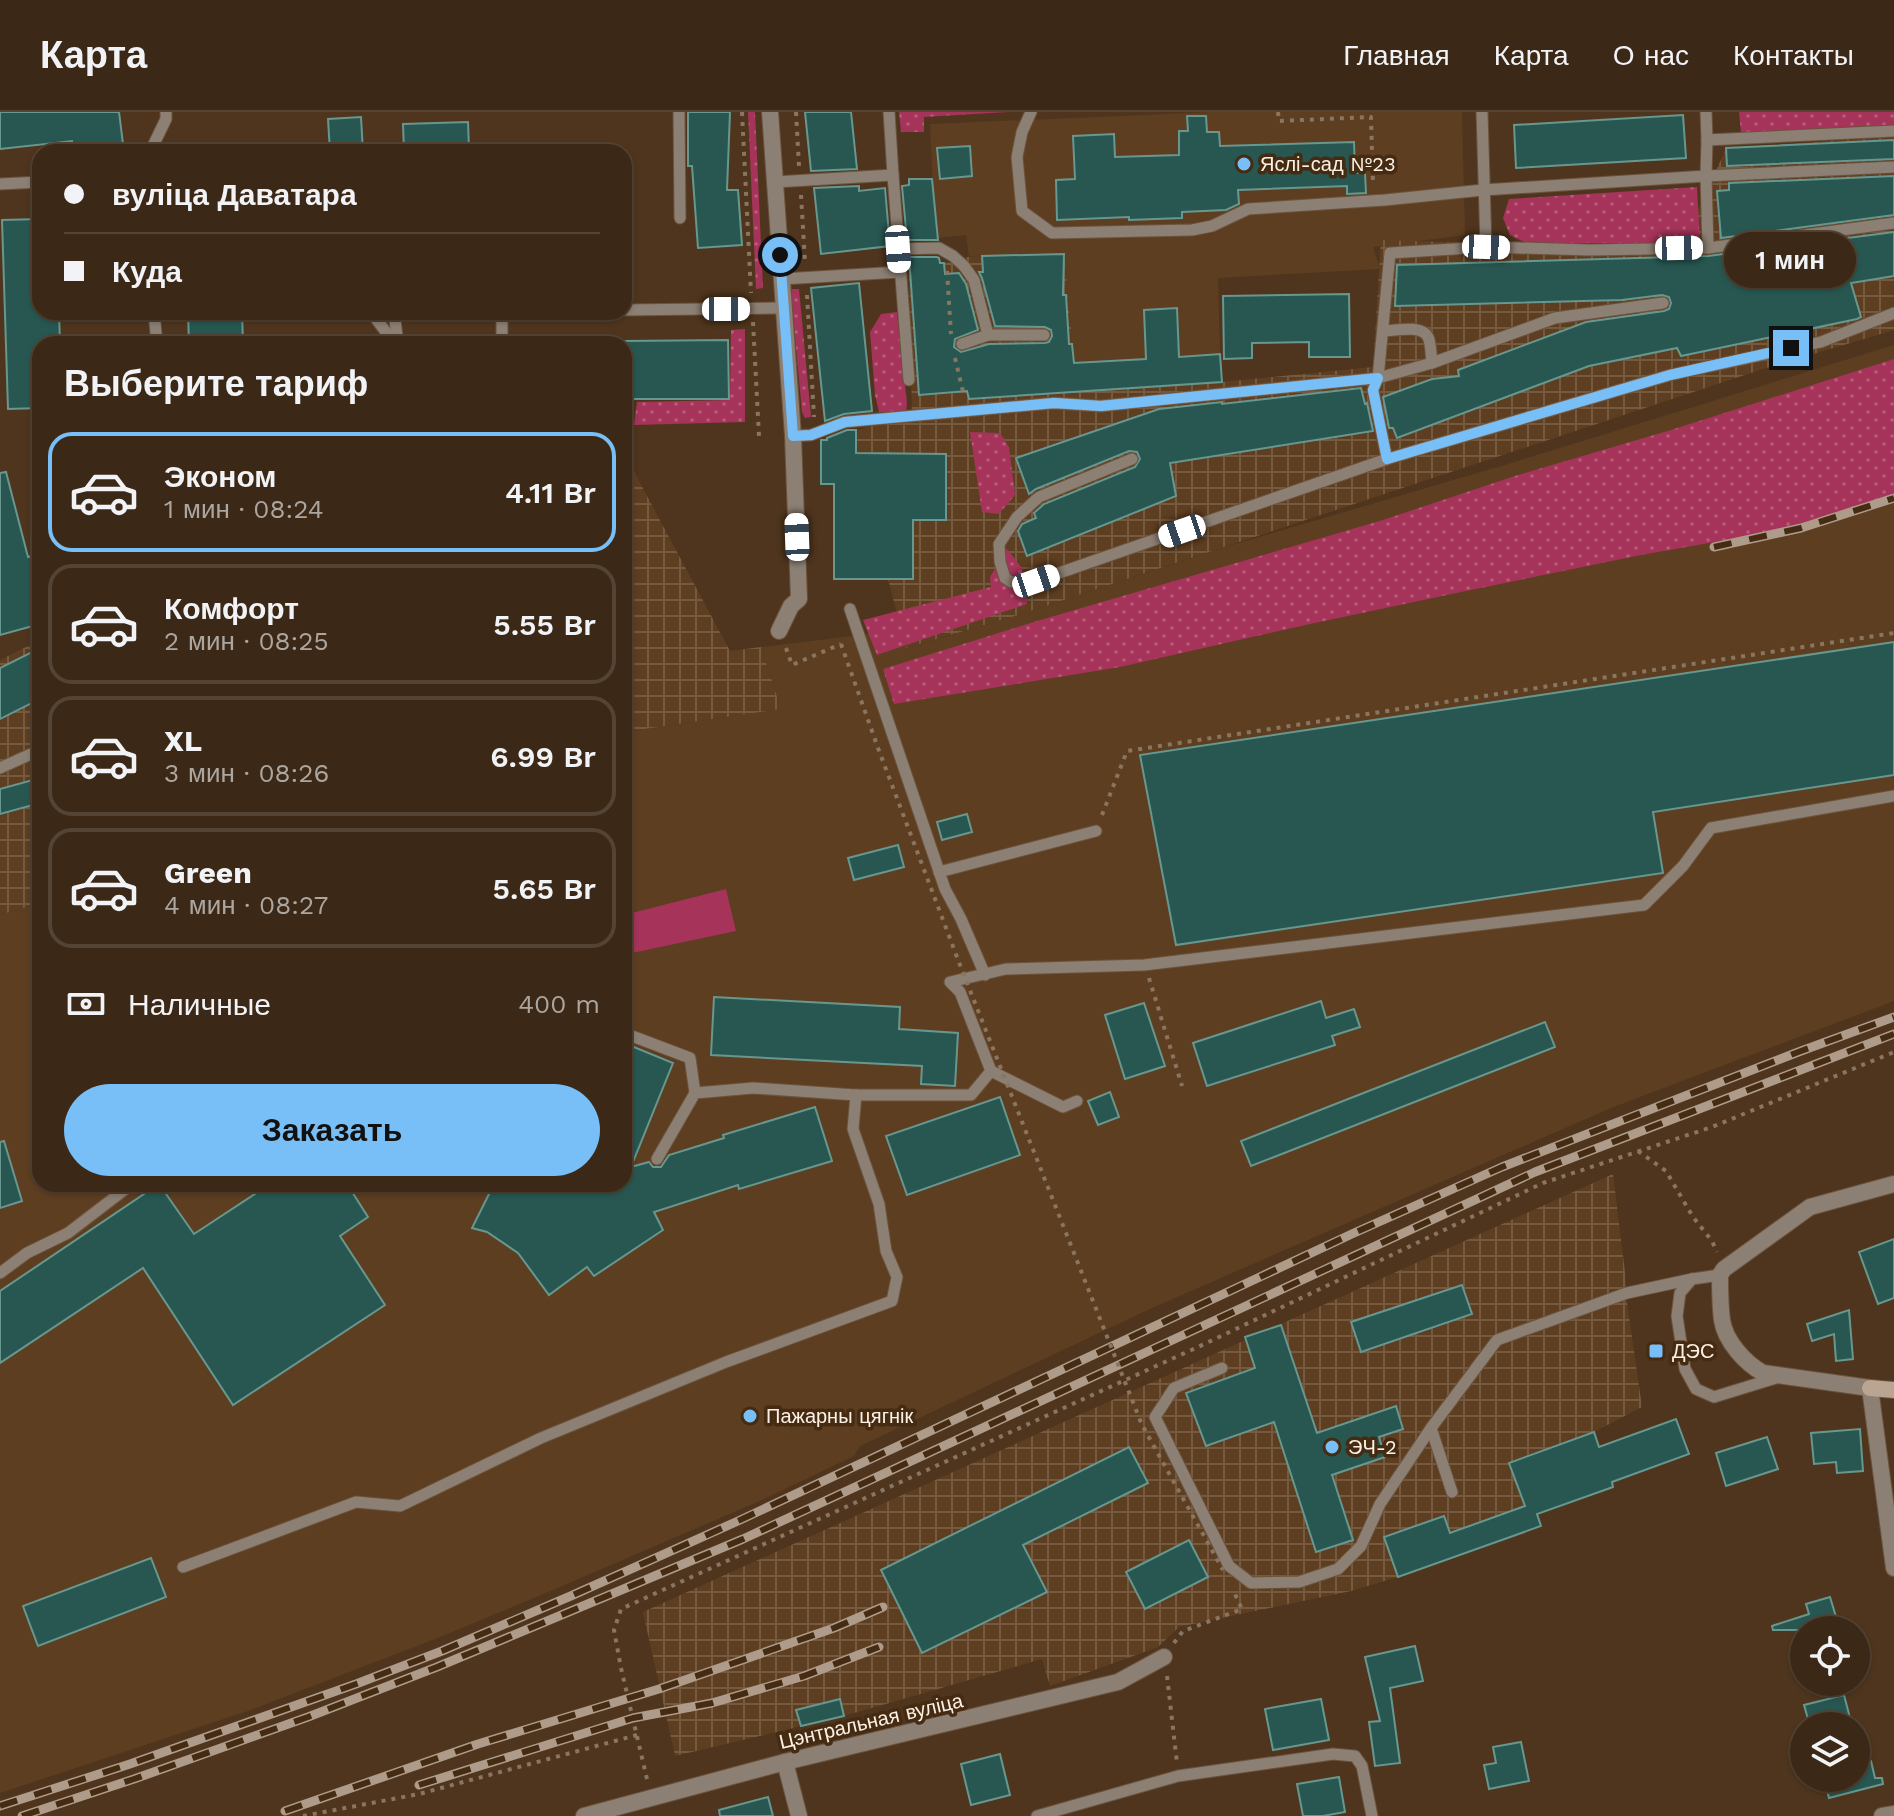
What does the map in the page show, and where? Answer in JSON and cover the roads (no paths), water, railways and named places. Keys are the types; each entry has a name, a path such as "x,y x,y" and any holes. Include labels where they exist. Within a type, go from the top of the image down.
{"street":[{"path":"770,112 793,436 799,599 791,606 779,631"},
{"path":"1894,1184 1810,1207 1722,1272 1722,1323 1732,1343 1750,1366 1763,1373 1894,1390"},
{"path":"1870,1388 1894,1568"},
{"name":"Цэнтральная вуліца","path":"584,1816 785,1762 1118,1682 1164,1657"},
{"path":"785,1762 799,1816"},
{"path":"1882,1816 1894,1814"}],"lane":[{"path":"154,144 166,119 166,112"},
{"path":"679,112 680,218"},
{"path":"889,112 909,380"},
{"path":"1031,112 1022,132 1017,157 1022,211 1052,233 1192,230 1212,226 1248,209 1483,190 1894,167"},
{"path":"1482,112 1486,247"},
{"path":"1706,112 1708,248"},
{"path":"1707,140 1894,131"},
{"path":"775,182 893,175"},
{"path":"0,184 32,182"},
{"path":"1387,459 1373,390 1378,378 1390,253 1486,247 1590,250 1708,248 1894,223"},
{"path":"898,249 939,248 964,266 974,280 988,335"},
{"path":"782,279 900,272"},
{"path":"793,436 811,435 845,422 1054,403 1101,406 1378,378 1432,363 1555,318 1663,303"},
{"path":"632,310 784,308"},
{"path":"1132,459 1039,497 1017,517 999,544 1005,578 1011,582 1036,581 1387,459 1670,375 1821,342 1894,313"},
{"path":"378,320 390,336"},
{"path":"1383,331 1424,332 1428,337 1432,363"},
{"path":"962,344 988,335 1044,335"},
{"path":"850,609 939,872 985,975"},
{"path":"0,768 32,754"},
{"path":"1077,1101 1063,1107 991,1071 960,992 950,982 1006,969 1144,965 1644,905 1683,866 1711,828 1894,796"},
{"path":"939,872 1096,831"},
{"path":"632,1036 690,1058 695,1093 657,1159"},
{"path":"695,1093 753,1088 856,1095 971,1095 991,1071"},
{"path":"183,1567 356,1502 400,1506 555,1432 726,1362 892,1301 897,1277 886,1251 879,1204 853,1129 856,1095"},
{"path":"0,1273 27,1253 68,1233 122,1192"},
{"path":"1222,1368 1174,1388 1155,1417 1229,1566 1251,1583 1299,1582 1338,1569 1361,1546 1380,1504 1431,1428 1497,1340 1627,1293 1722,1272"},
{"path":"1692,1279 1680,1293 1677,1316 1685,1369 1696,1389 1714,1397 1783,1376"},
{"path":"1431,1428 1452,1492"},
{"path":"1037,1816 1178,1776 1333,1754 1355,1756 1362,1766 1372,1816"}],"railway":[{"path":"1714,547 1801,528 1894,498"},
{"path":"0,1806 130,1764 442,1651 738,1521 1502,1167 1894,1017"},
{"path":"22,1816 308,1717 437,1667 743,1539 1535,1172 1894,1034"},
{"path":"285,1811 478,1744 659,1689 834,1628 883,1607"},
{"path":"419,1785 633,1718 712,1703 804,1676 879,1647"}],"place":[{"name":"Яслі-сад №23","path":"1244,164"},
{"name":"ДЭС","path":"1656,1351"},
{"name":"Пажарны цягнік","path":"750,1416"},
{"name":"ЭЧ-2","path":"1332,1447"}]}
